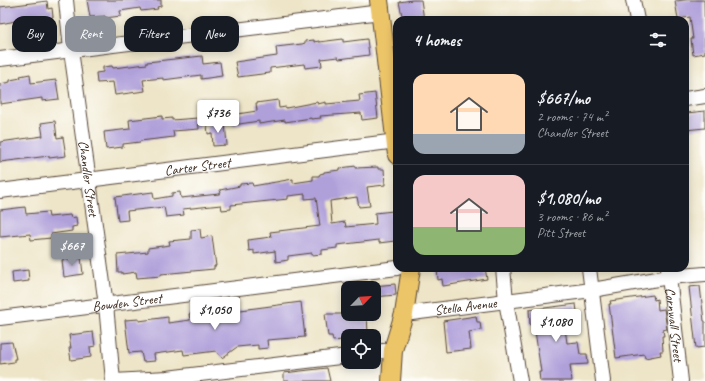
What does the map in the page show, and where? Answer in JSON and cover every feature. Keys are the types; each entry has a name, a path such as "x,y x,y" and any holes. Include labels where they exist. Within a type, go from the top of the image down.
{"main road":[{"path":"380,6 393,120"},
{"path":"391,381 393,350 404,314 410,272"}],"street":[{"name":"Chandler Street","path":"66,0 68,16"},
{"path":"634,0 636,16"},
{"path":"116,44 380,6"},
{"path":"0,59 65,51"},
{"name":"Chandler Street","path":"71,52 106,305 114,381"},
{"path":"689,98 705,96"},
{"name":"Carter Street","path":"0,191 393,146"},
{"name":"Bowden Street","path":"0,318 393,269"},
{"path":"503,272 506,301 520,381"},
{"path":"590,272 603,381"},
{"name":"Stella Avenue","path":"404,314 592,290 669,272 705,274"},
{"name":"Cornwall Street","path":"669,272 681,381"},
{"path":"381,351 393,350"},
{"path":"114,381 167,380 341,357"}],"building":[{"path":"87,0 161,0 161,6 157,7 158,9 141,11 140,8 120,11 121,16 116,17 90,16"},
{"path":"421,0 423,16 402,16 399,2"},
{"path":"704,0 705,53 693,55 691,39 693,39 690,17 678,16 675,1"},
{"path":"47,1 48,9 52,8 53,16 12,16 12,22 0,24 0,7"},
{"path":"343,39 343,42 367,39 369,55 339,59 338,57 321,59 322,66 305,68 304,64 270,68 270,73 238,77 235,62 277,56 276,47 302,44 305,43 305,41 314,40 314,42 319,42"},
{"path":"202,56 203,64 220,62 222,76 201,79 201,75 163,80 163,78 143,80 145,91 115,95 113,82 97,83 96,73 103,72 103,67 112,66 113,68 147,64 147,62"},
{"path":"30,74 31,83 56,80 59,99 42,101 42,98 0,104 0,84 21,78 20,76"},
{"path":"375,93 378,118 362,120 361,113 320,116 321,118 285,122 285,120 259,124 259,121 233,125 231,115 257,111 256,103 278,100 279,108 286,108 317,102 318,104 326,102 326,104 360,101 359,95"},
{"path":"705,111 705,128 689,130 689,113"},
{"path":"162,116 162,119 172,118 172,120 198,118 199,129 173,131 174,137 123,144 123,147 106,149 104,132 130,129 129,120"},
{"path":"55,121 57,138 63,137 66,156 49,158 49,156 0,162 0,142 43,136 41,123"},
{"path":"225,123 227,145 213,146 212,133 208,134 207,125"},
{"path":"356,166 356,168 378,167 378,169 384,169 385,185 367,187 370,206 359,207 357,197 330,201 332,224 345,222 346,227 376,224 375,213 393,211 393,241 379,243 379,240 337,245 337,248 322,250 322,254 312,255 312,253 288,256 288,260 276,262 275,251 254,254 254,250 249,251 248,240 271,237 270,232 320,226 316,198 305,199 305,194 288,196 288,199 231,205 231,209 222,210 221,205 183,209 184,215 166,217 164,207 127,211 128,220 118,221 115,197 153,192 154,199 172,196 172,193 180,192 181,198 219,194 221,193 220,190 240,186 240,184 252,183 253,186 293,179 293,183 313,180 313,176 319,176 324,172 340,170 340,168"},
{"path":"25,207 26,214 48,212 49,217 70,215 71,218 76,217 77,226 72,227 72,231 51,234 51,238 31,240 30,234 0,237 0,210"},
{"path":"200,229 201,238 212,236 216,266 214,266 214,269 137,278 136,272 122,274 122,272 118,272 117,255 148,252 148,248 170,245 169,241 191,239 191,230"},
{"path":"81,257 83,274 64,277 62,260"},
{"path":"28,270 29,281 13,283 12,272"},
{"path":"437,272 486,272 487,279 443,286 442,279 438,280"},
{"path":"395,284 396,295 381,296 381,285"},
{"path":"700,286 705,321 705,347 696,348 689,287"},
{"path":"653,295 654,300 657,299 658,310 664,309 667,329 663,330 663,351 660,351 661,355 645,358 644,354 616,358 609,304 611,304 610,301"},
{"path":"301,302 305,337 267,340 268,348 258,349 258,345 237,347 222,358 216,351 184,355 183,350 154,354 155,361 143,362 141,352 129,353 125,320 139,319 139,321 168,317 168,323 190,320 189,314 208,311 217,310 218,313"},
{"path":"576,304 578,319 564,321 567,343 578,342 580,354 587,354 588,364 570,365 572,381 540,381 539,372 541,372 534,324 530,325 529,310"},
{"path":"325,314 341,314 341,321 367,321 368,329 341,329 341,340 333,341 332,336 328,336"},
{"path":"476,316 477,322 480,322 481,330 469,332 471,349 446,352 443,321"},
{"path":"93,332 95,346 90,347 91,357 71,360 69,335"},
{"path":"12,342 16,359 14,359 14,362 0,364 0,343"},
{"path":"327,368 330,381 284,381 284,373"}]}
